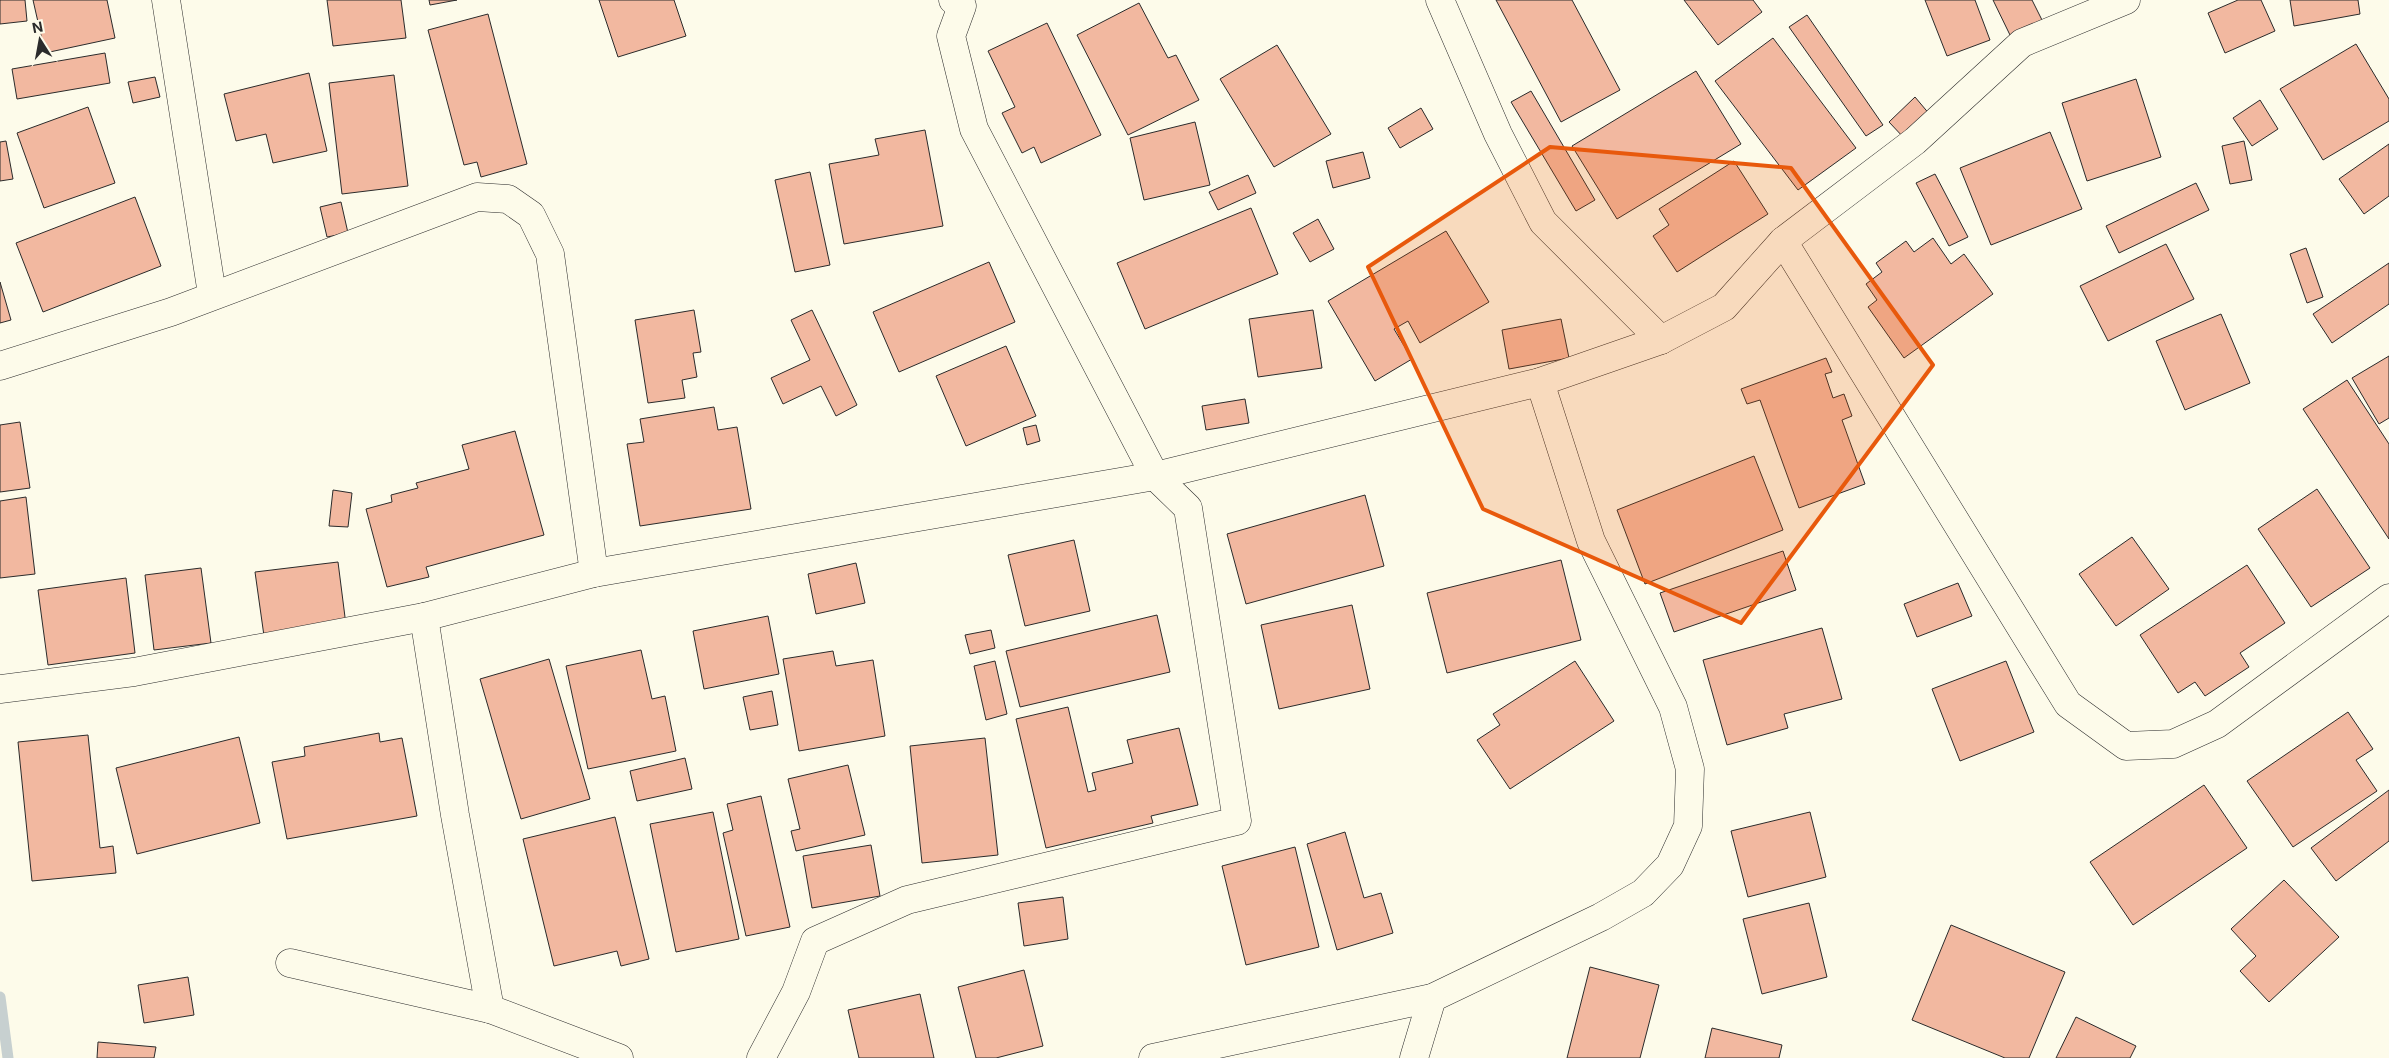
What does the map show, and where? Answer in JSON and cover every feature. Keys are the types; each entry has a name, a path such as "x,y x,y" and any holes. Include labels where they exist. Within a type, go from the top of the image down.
{"street":[{"path":"166,0 212,294"},
{"path":"1440,0 1498,134 1543,222 1661,340"},
{"path":"0,689 134,672 424,617 594,573 1155,476 1540,382 1661,340 1724,306 1783,241 1914,141 2022,42 2126,0"},
{"path":"760,1058 796,992 815,941 907,900 1237,821 1188,508 1155,476 974,129 950,36 965,2"},
{"path":"0,366 171,312 212,294 477,197 508,199 531,215 550,254 594,573"},
{"path":"1783,241 2068,704 2126,746 2173,744 2217,724 2389,598"},
{"path":"1153,1058 1432,998 1602,917 1643,893 1670,864 1688,826 1690,769 1673,707 1590,541 1540,382"},
{"path":"424,617 455,815 490,1009"},
{"path":"290,963 490,1009 619,1058"},
{"path":"1414,1058 1432,998"}],"highlighted area":[{"path":"1550,147 1791,168 1933,365 1741,623 1483,509 1368,267"}],"building":[{"path":"0,0 25,0 27,21 0,24"},
{"path":"33,0 107,0 115,38 45,53"},
{"path":"327,0 401,0 406,38 333,46"},
{"path":"429,0 457,0 430,5"},
{"path":"599,0 674,0 686,36 618,57"},
{"path":"1496,0 1572,0 1620,90 1561,122"},
{"path":"1684,0 1753,0 1762,12 1718,45"},
{"path":"1925,0 1975,0 1990,40 1947,56"},
{"path":"1993,0 2032,0 2042,20 2010,35"},
{"path":"2238,0 2261,0 2275,31 2225,53 2208,13"},
{"path":"2290,0 2358,0 2360,14 2294,26"},
{"path":"1139,3 1168,58 1176,55 1199,100 1128,135 1077,35"},
{"path":"488,14 527,164 481,177 477,162 464,165 428,30"},
{"path":"1807,15 1883,125 1866,136 1789,27"},
{"path":"1047,23 1101,135 1041,163 1034,147 1022,153 1002,113 1015,107 988,51"},
{"path":"1773,38 1856,148 1798,190 1715,81"},
{"path":"2356,44 2389,99 2389,121 2323,160 2280,89"},
{"path":"1277,45 1331,134 1274,167 1220,79"},
{"path":"105,53 110,83 17,99 12,69"},
{"path":"1696,71 1741,144 1617,219 1572,146"},
{"path":"309,73 327,151 273,163 266,134 236,141 224,94"},
{"path":"394,75 408,186 342,194 329,83"},
{"path":"155,77 160,97 133,103 128,82"},
{"path":"2136,79 2161,157 2087,181 2062,103"},
{"path":"1531,91 1595,200 1576,211 1511,102"},
{"path":"1915,97 1931,116 1905,139 1889,122"},
{"path":"2260,100 2278,129 2252,146 2233,118"},
{"path":"88,107 115,183 44,208 17,133"},
{"path":"1421,108 1433,129 1400,148 1388,128"},
{"path":"1195,122 1210,185 1144,200 1130,138"},
{"path":"925,130 943,226 844,244 829,164 879,155 875,139"},
{"path":"2050,132 2082,209 1991,245 1960,168"},
{"path":"6,141 13,179 0,181 0,142"},
{"path":"2244,141 2252,180 2230,184 2222,146"},
{"path":"2389,144 2389,196 2364,214 2339,179"},
{"path":"1363,152 1370,178 1333,188 1326,161"},
{"path":"1734,161 1768,214 1677,272 1653,236 1669,225 1659,209"},
{"path":"810,172 830,265 795,272 775,180"},
{"path":"1935,174 1968,237 1949,246 1916,183"},
{"path":"1248,175 1256,193 1218,210 1209,192"},
{"path":"2196,183 2209,210 2119,253 2106,226"},
{"path":"135,197 161,266 43,312 16,243"},
{"path":"341,202 348,233 327,237 320,207"},
{"path":"1251,208 1278,274 1145,329 1117,263"},
{"path":"1318,219 1334,249 1310,262 1293,233"},
{"path":"1446,231 1489,302 1420,343 1408,321 1394,329 1412,359 1375,381 1328,301"},
{"path":"1933,238 1951,264 1964,254 1993,294 1904,358 1868,307 1877,300 1866,284 1882,272 1876,263 1906,241 1914,252"},
{"path":"2166,244 2194,299 2108,341 2080,286"},
{"path":"2306,248 2323,297 2307,303 2290,254"},
{"path":"989,262 1015,322 899,372 873,312"},
{"path":"2389,263 2389,304 2332,343 2313,314"},
{"path":"0,282 11,320 0,323"},
{"path":"694,310 701,352 693,353 697,377 682,380 685,398 648,403 635,320"},
{"path":"812,310 857,405 836,416 821,386 783,404 771,378 810,360 791,320"},
{"path":"1313,310 1322,368 1258,377 1249,319"},
{"path":"2221,314 2250,383 2185,410 2156,341"},
{"path":"1561,319 1569,358 1509,369 1502,330"},
{"path":"1006,346 1036,416 966,446 936,376"},
{"path":"2389,356 2389,418 2379,424 2352,378"},
{"path":"1826,358 1832,372 1825,374 1833,398 1844,394 1852,416 1842,420 1865,484 1799,508 1760,400 1747,404 1741,389"},
{"path":"2347,380 2389,444 2389,539 2303,409"},
{"path":"1245,399 1249,423 1206,430 1202,406"},
{"path":"714,407 718,430 737,427 751,509 640,526 627,444 644,442 640,419"},
{"path":"20,422 30,488 0,492 0,425"},
{"path":"1036,425 1040,441 1027,445 1023,428"},
{"path":"515,431 544,535 426,567 429,577 387,587 366,509 392,502 391,495 418,488 416,483 469,469 462,445"},
{"path":"1754,456 1783,530 1645,584 1617,510"},
{"path":"2317,489 2370,568 2311,607 2258,529"},
{"path":"333,490 352,493 348,527 329,526"},
{"path":"1365,495 1384,566 1246,604 1227,534"},
{"path":"26,497 35,574 0,578 0,501"},
{"path":"2132,537 2169,589 2116,626 2079,574"},
{"path":"1074,540 1090,611 1025,626 1008,555"},
{"path":"1783,551 1796,590 1674,632 1660,593"},
{"path":"1561,560 1581,640 1447,673 1427,593"},
{"path":"338,562 346,625 264,636 255,572"},
{"path":"856,563 865,603 816,614 808,574"},
{"path":"2247,565 2285,623 2240,653 2249,667 2205,696 2195,682 2178,693 2140,635"},
{"path":"201,568 211,643 154,650 145,575"},
{"path":"126,578 135,653 48,665 38,590"},
{"path":"1958,583 1972,616 1917,637 1904,604"},
{"path":"1352,605 1370,689 1279,709 1261,625"},
{"path":"1157,615 1170,672 1020,707 1006,651"},
{"path":"768,616 779,674 704,689 693,631"},
{"path":"1822,628 1842,699 1784,714 1788,728 1727,745 1703,660"},
{"path":"991,630 995,648 970,654 965,635"},
{"path":"641,650 652,699 665,696 676,751 588,769 566,666"},
{"path":"833,651 836,666 873,660 885,736 799,751 783,659"},
{"path":"549,659 590,799 521,819 480,679"},
{"path":"995,661 1007,714 986,720 974,666"},
{"path":"1575,661 1614,721 1510,789 1477,740 1500,725 1493,714"},
{"path":"2006,661 2034,732 1960,761 1932,689"},
{"path":"772,691 778,725 750,730 743,697"},
{"path":"1068,707 1088,792 1096,790 1092,773 1133,763 1127,740 1179,728 1198,805 1151,816 1153,823 1046,848 1016,719"},
{"path":"2348,712 2373,749 2356,760 2377,791 2293,847 2247,781"},
{"path":"379,733 380,742 402,738 417,816 287,839 272,762 305,756 304,747"},
{"path":"88,735 100,848 113,846 116,873 32,881 18,742"},
{"path":"239,737 260,823 137,854 116,768"},
{"path":"985,738 998,855 922,863 910,746"},
{"path":"685,758 692,789 637,801 630,771"},
{"path":"848,765 865,835 796,851 791,831 800,829 788,779"},
{"path":"2204,785 2247,848 2133,925 2090,862"},
{"path":"2389,790 2389,841 2336,881 2311,848"},
{"path":"761,796 790,927 746,936 723,833 733,830 727,804"},
{"path":"713,812 739,939 676,952 650,824"},
{"path":"1810,812 1826,877 1748,897 1731,831"},
{"path":"615,817 649,959 621,966 617,951 554,966 523,839"},
{"path":"1345,832 1364,898 1381,893 1393,933 1337,950 1307,844"},
{"path":"871,845 880,896 812,908 803,856"},
{"path":"1295,847 1319,947 1246,965 1222,866"},
{"path":"2284,880 2339,937 2269,1002 2240,971 2256,956 2231,929"},
{"path":"1063,897 1068,939 1024,946 1018,903"},
{"path":"1809,903 1827,977 1762,994 1743,919"},
{"path":"1951,925 2065,972 2029,1058 2005,1058 1912,1020"},
{"path":"1590,967 1659,985 1640,1058 1567,1058"},
{"path":"1024,970 1043,1046 996,1058 976,1058 958,987"},
{"path":"188,977 194,1015 144,1023 138,985"},
{"path":"920,994 934,1058 859,1058 848,1010"},
{"path":"2076,1017 2136,1046 2130,1058 2056,1058"},
{"path":"1712,1028 1782,1045 1779,1058 1705,1058"},
{"path":"98,1042 156,1047 154,1058 97,1058"}],"waterway":[{"path":"0,997 8,1058"}]}
